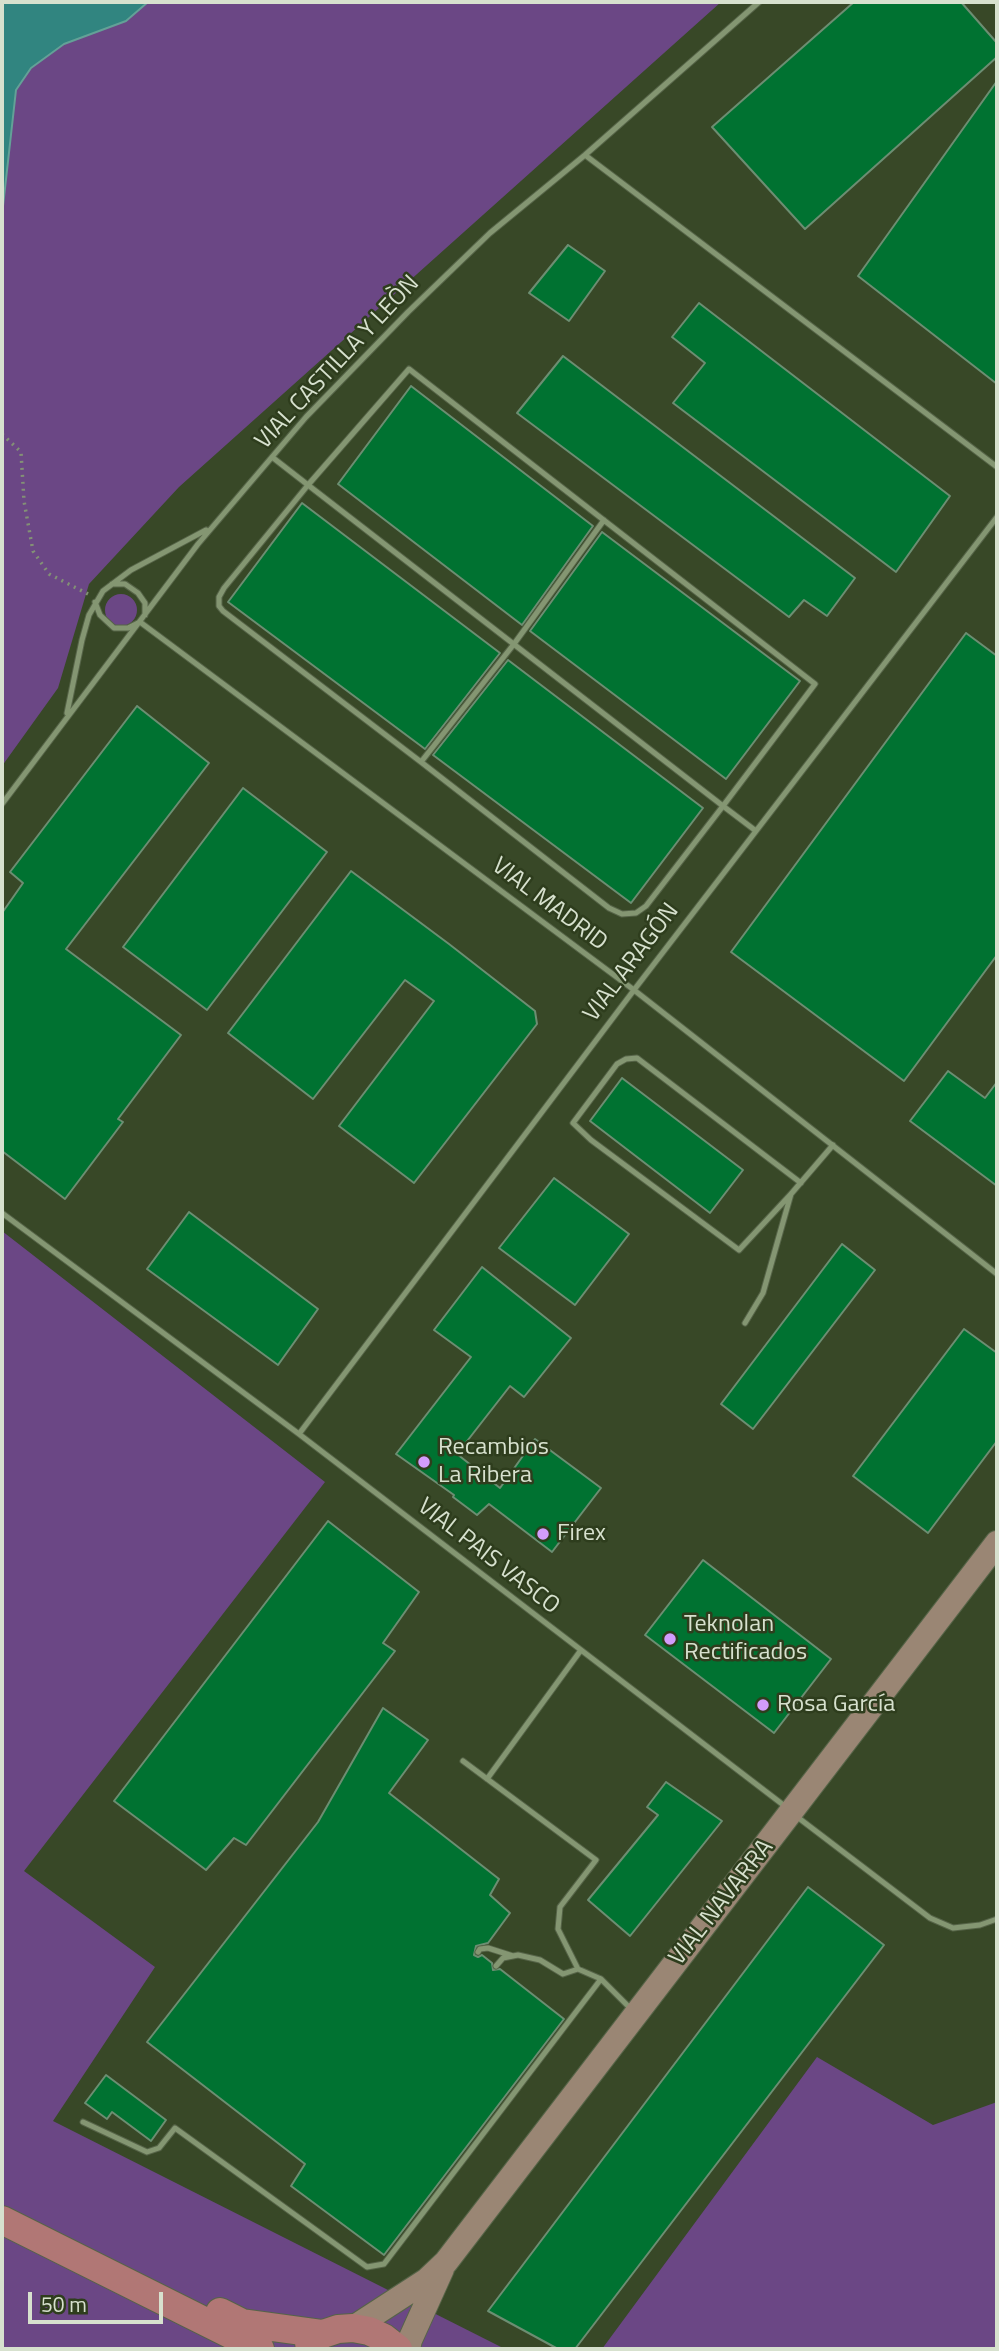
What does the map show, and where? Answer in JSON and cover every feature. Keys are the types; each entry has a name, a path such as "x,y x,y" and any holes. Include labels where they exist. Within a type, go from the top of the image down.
{"main road":[{"path":"2,2220 260,2349"},
{"path":"120,2279 159,2283 242,2323 312,2341 338,2329 354,2328 384,2338 398,2349"},
{"path":"120,2279 149,2309 225,2349"}],"street":[{"name":"VIAL NAVARRA","path":"354,2328 426,2280 446,2262 997,1543"},
{"name":"VIAL NAVARRA","path":"408,2349 446,2262"}],"lane":[{"name":"VIAL CASTILLA Y LEÒN","path":"2,804 212,527 306,417 408,312 490,233 585,155 760,2"},
{"path":"585,155 997,467"},
{"path":"409,369 815,684 646,906 636,914 622,914 609,908 219,606 219,597 224,588 308,485 409,369"},
{"path":"272,457 756,831"},
{"name":"VIAL ARAGÓN","path":"299,1434 634,990 997,517"},
{"path":"421,762 514,644 604,520"},
{"path":"64,722 71,700 82,640 95,599 109,585 131,570 212,527"},
{"path":"109,585 120,583 138,593 145,603 145,616"},
{"path":"95,599 100,615 114,628 128,628 140,622"},
{"name":"VIAL MADRID","path":"140,622 634,990 997,1274"},
{"path":"801,1184 637,1058 626,1059 617,1064 573,1123 591,1140 739,1250 801,1184 832,1145"},
{"path":"745,1323 763,1293 791,1194"},
{"name":"VIAL PAIS VASCO","path":"2,1213 299,1434 930,1918 953,1928 980,1925 997,1919"},
{"path":"487,1779 581,1650"},
{"path":"463,1761 596,1860 560,1907 558,1929 578,1969 601,1979 636,2015"},
{"path":"478,1952 488,1948 513,1956"},
{"path":"496,1966 503,1958 528,1956 564,1974 578,1969"},
{"path":"83,2122 148,2152 159,2148 175,2129 367,2267 384,2264 601,1979"}],"path":[{"path":"2,434 21,452 24,501 33,551 50,574 95,599"}],"shaded area":[{"path":"148,2 721,2 179,487 89,584 58,688 2,766 2,215 16,90 31,68 64,44 126,21"},
{"path":"121,594 132,599 137,610 132,621 121,626 110,621 105,610 110,599"},
{"path":"2,1231 325,1482 24,1871 155,1967 53,2121 505,2349 2,2349"},
{"path":"817,2057 933,2125 997,2102 997,2349 602,2349"}],"water":[{"path":"2,2 148,2 126,21 64,44 31,68 16,90 2,215"}],"building":[{"path":"854,2 961,2 997,43 997,57 805,229 712,127"},
{"path":"997,81 997,384 858,276"},
{"path":"568,245 605,271 569,321 529,293"},
{"path":"699,303 950,496 896,572 673,403 705,363 672,337"},
{"path":"563,356 855,578 827,616 804,600 789,617 517,413"},
{"path":"411,386 593,526 522,625 338,484"},
{"path":"302,503 500,653 425,749 228,602"},
{"path":"602,532 800,681 726,779 530,631"},
{"path":"966,633 997,656 997,955 904,1081 731,952"},
{"path":"508,660 703,808 631,903 433,755"},
{"path":"137,706 209,763 66,949 181,1035 118,1119 123,1122 65,1199 2,1151 2,913 23,883 10,872"},
{"path":"243,788 327,852 207,1010 123,947"},
{"path":"351,871 535,1011 537,1024 414,1183 339,1126 434,1001 405,980 313,1099 228,1033"},
{"path":"948,1071 985,1098 997,1082 997,1186 910,1121"},
{"path":"622,1078 743,1170 710,1213 590,1121"},
{"path":"554,1178 629,1234 575,1305 499,1248"},
{"path":"189,1212 318,1309 278,1365 147,1269"},
{"path":"842,1244 875,1270 753,1429 721,1404"},
{"path":"482,1267 571,1338 524,1397 510,1386 457,1454 500,1488 535,1439 601,1488 552,1552 489,1504 477,1515 453,1497 454,1495 396,1454 471,1357 434,1330"},
{"path":"964,1329 997,1353 997,1441 928,1533 853,1476"},
{"path":"328,1521 419,1592 383,1643 395,1651 246,1845 234,1838 206,1870 114,1801"},
{"path":"703,1560 831,1659 774,1733 645,1635"},
{"path":"383,1708 428,1740 389,1793 499,1879 490,1895 510,1913 488,1943 476,1946 474,1955 482,1955 492,1963 493,1970 500,1969 564,2019 384,2255 291,2186 305,2164 147,2042 318,1822"},
{"path":"666,1782 722,1821 630,1936 588,1900 658,1815 647,1807"},
{"path":"808,1887 884,1945 575,2349 558,2349 488,2311"},
{"path":"106,2075 166,2120 151,2141 112,2112 107,2119 85,2103"}],"place":[{"name":"Recambios La Ribera","path":"424,1462"},
{"name":"Firex","path":"543,1534"},
{"name":"Teknolan Rectificados","path":"670,1639"},
{"name":"Rosa García","path":"763,1705"}]}
